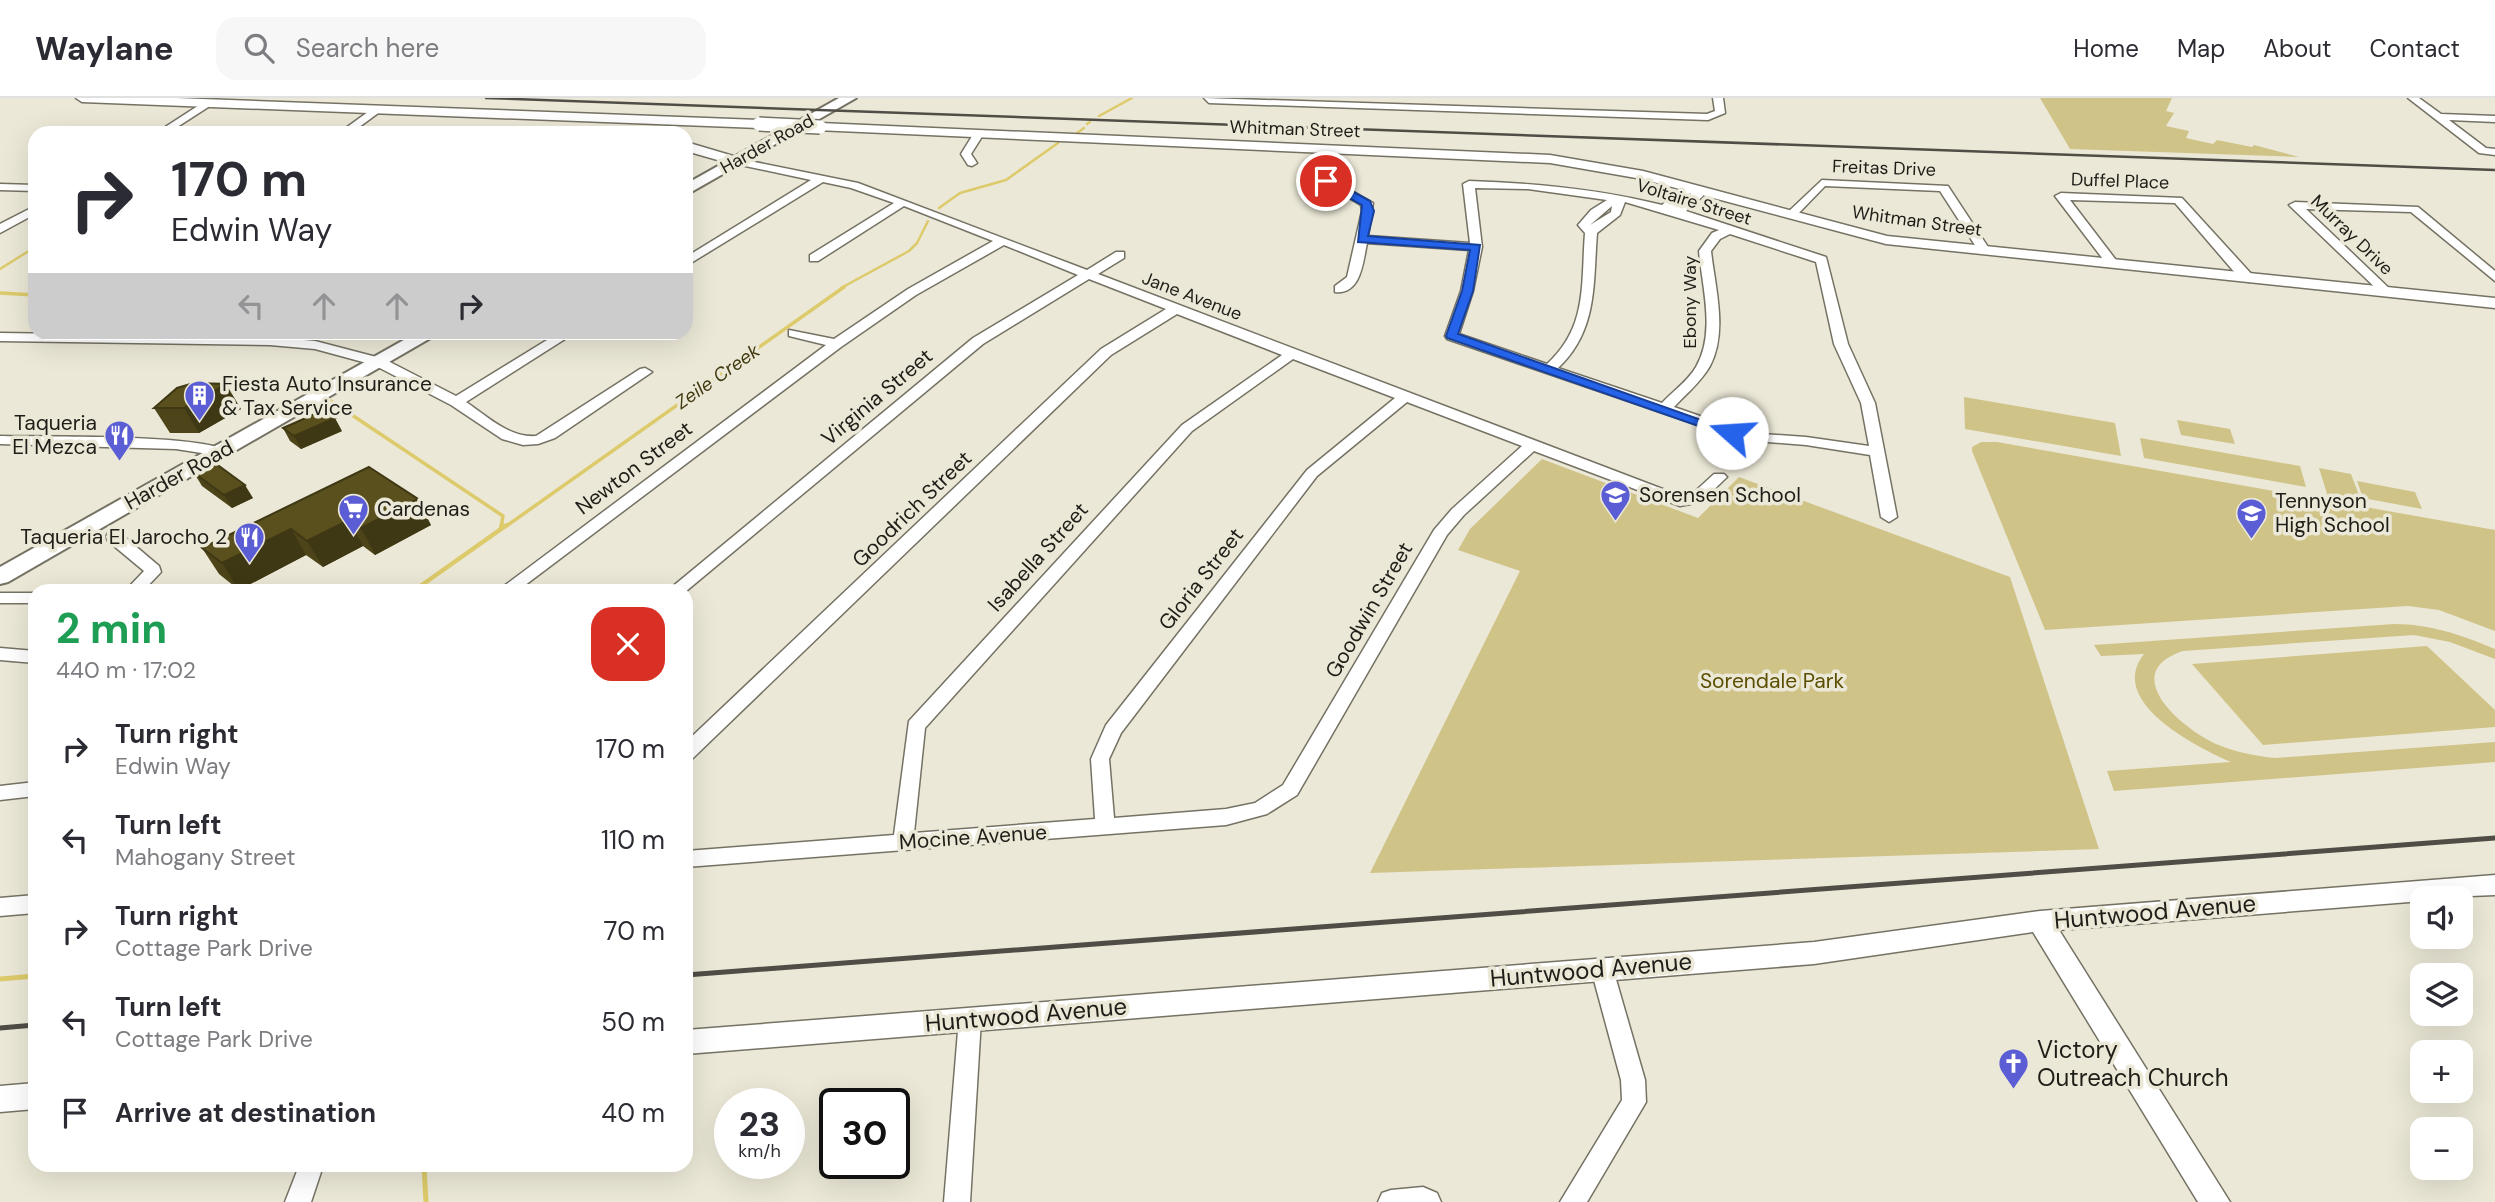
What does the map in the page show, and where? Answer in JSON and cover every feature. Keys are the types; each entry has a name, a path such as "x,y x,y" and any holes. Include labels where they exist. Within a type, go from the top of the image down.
{"main road":[{"name":"Harder Road","path":"693,172 829,98"},
{"name":"Harder Road","path":"693,186 849,98"},
{"name":"Harder Road","path":"0,577 220,452 371,359 395,340"},
{"name":"Harder Road","path":"0,558 198,449 371,359 414,340"}],"street":[{"name":"Whitman Street","path":"82,98 759,124 1550,159 1620,170 1871,237 2495,303"},
{"path":"1513,98 1514,110"},
{"path":"1209,99 1704,117 1720,113 1718,98"},
{"path":"2413,98 2483,151 2495,152"},
{"path":"172,126 211,102"},
{"path":"354,126 376,111"},
{"path":"2439,117 2495,119"},
{"path":"692,126 695,122"},
{"path":"972,163 966,154 978,135"},
{"name":"Jane Avenue","path":"693,149 718,158 822,178 903,202 1292,354 1680,500 1696,499 1719,477"},
{"path":"1330,149 1323,170 1326,181 1367,203 1368,211 1353,279 1339,289"},
{"path":"693,258 822,178"},
{"name":"Freitas Drive","path":"1791,215 1822,183 1944,188 1984,250"},
{"name":"Voltaire Street","path":"1476,247 1468,184 1528,186 1620,198 1671,210 1822,260 1841,344 1868,404 1878,452"},
{"path":"0,187 28,188"},
{"path":"1671,210 1682,209 1696,196 1696,189"},
{"name":"Duffel Place","path":"2113,264 2061,196 2178,200 2249,278"},
{"path":"1549,369 1564,357 1583,328 1587,310 1591,232 1616,213 1620,198"},
{"path":"814,258 903,202"},
{"name":"Murray Drive","path":"2386,291 2295,205 2414,209 2495,277"},
{"path":"0,229 28,213"},
{"name":"Ebony Way","path":"1663,410 1705,364 1710,349 1711,306 1705,251 1716,236 1728,230"},
{"path":"1362,239 1476,247 1467,291 1452,336 1746,437 1878,452 1889,517"},
{"name":"Newton Street","path":"515,584 836,344 912,292 1001,242"},
{"name":"Virginia Street","path":"684,584 978,341 1120,254"},
{"name":"Goodrich Street","path":"693,746 1106,352 1177,308"},
{"path":"794,333 836,344"},
{"path":"0,337 28,337"},
{"path":"175,340 292,342 371,359 456,402 507,436 523,441 538,440 572,421 645,372"},
{"path":"456,402 557,340"},
{"name":"Isabella Street","path":"903,843 916,726 1186,428 1292,354"},
{"name":"Gloria Street","path":"1105,827 1100,759 1113,730 1312,473 1407,396"},
{"path":"0,440 176,445 220,452"},
{"name":"Goodwin Street","path":"1260,809 1290,790 1440,533 1458,512 1532,445"},
{"path":"114,537 151,566 153,572 140,584"},
{"path":"0,598 28,598"},
{"path":"0,654 28,656"},
{"path":"0,793 28,790"},
{"name":"Mocine Avenue","path":"693,858 1226,817 1260,809"},
{"name":"Huntwood Avenue","path":"693,1041 1863,948 2040,921 2495,885"},
{"path":"0,907 28,905"},
{"path":"2040,921 2215,1202"},
{"path":"1573,1202 1634,1102 1633,1080 1602,969"},
{"path":"957,1202 970,1019"},
{"path":"0,1099 28,1097"},
{"path":"298,1202 309,1172"},
{"path":"1391,1202 1423,1199 1428,1202"}],"green space":[{"path":"2040,98 2172,98 2166,111 2174,113 2166,126 2189,131 2186,138 2213,144 2217,140 2252,147 2254,145 2299,157 2070,149"},
{"path":"1964,397 2115,423 2121,456 1965,429"},
{"path":"2177,420 2230,429 2235,444 2181,435"},
{"path":"2140,438 2300,466 2306,487 2144,458"},
{"path":"1981,442 1997,442 2495,530 2495,631 2439,610 2408,606 2045,630 1972,451 1972,447"},
{"name":"Sorendale Park","path":"1542,459 1698,518 1739,477 2010,577 2099,849 1370,873 1520,571 1458,550 1470,529"},
{"path":"2319,468 2351,474 2362,503 2328,497"},
{"path":"2357,481 2415,492 2422,509 2363,498"},
{"path":"2394,624 2433,628 2470,639 2495,649 2495,659 2450,642 2414,635 2183,651 2164,661 2155,673 2155,686 2162,700 2187,726 2216,744 2245,753 2275,758 2495,742 2495,762 2114,791 2107,771 2231,762 2179,734 2146,705 2137,689 2135,672 2144,654 2101,656 2094,645"},
{"path":"2427,646 2495,710 2495,727 2263,745 2192,664"}],"building":[{"path":"194,383 226,384 184,408 154,408 177,388"},
{"path":"324,410 335,418 294,436 283,428"},
{"path":"215,463 245,485 224,495 194,473"},
{"path":"369,467 418,499 361,528 349,520 307,541 291,529 222,563 202,548"}],"waterway":[{"name":"Zeile Creek","path":"1099,116 1132,98"},
{"name":"Zeile Creek","path":"1077,133 1084,128"},
{"name":"Zeile Creek","path":"939,208 960,193 1006,180 1058,143"},
{"name":"Zeile Creek","path":"841,288 909,251 917,243 928,221"},
{"path":"0,269 28,251"},
{"name":"Zeile Creek","path":"505,527 844,287"},
{"path":"0,293 28,295"},
{"name":"Zeile Creek","path":"331,401 503,516 501,527"},
{"name":"Zeile Creek","path":"501,529 502,525"},
{"name":"Zeile Creek","path":"501,529 507,525"},
{"name":"Zeile Creek","path":"423,584 501,529"},
{"path":"0,979 28,977"},
{"path":"424,1172 426,1202"}],"railway":[{"path":"486,98 2495,170"},
{"path":"693,974 2495,838"},
{"path":"0,1028 28,1026"}],"place":[{"name":"Fiesta Auto Insurance & Tax Service","path":"199,423"},
{"name":"Taqueria El Mezca","path":"120,462"},
{"name":"Sorensen School","path":"1616,522"},
{"name":"Cardenas","path":"354,536"},
{"name":"Tennyson High School","path":"2252,540"},
{"name":"Taqueria El Jarocho 2","path":"250,564"},
{"name":"Victory Outreach Church","path":"2014,1091"}],"route":[{"path":"1326,181 1367,203 1362,239 1476,247 1467,291 1452,336 1732,433"}]}
